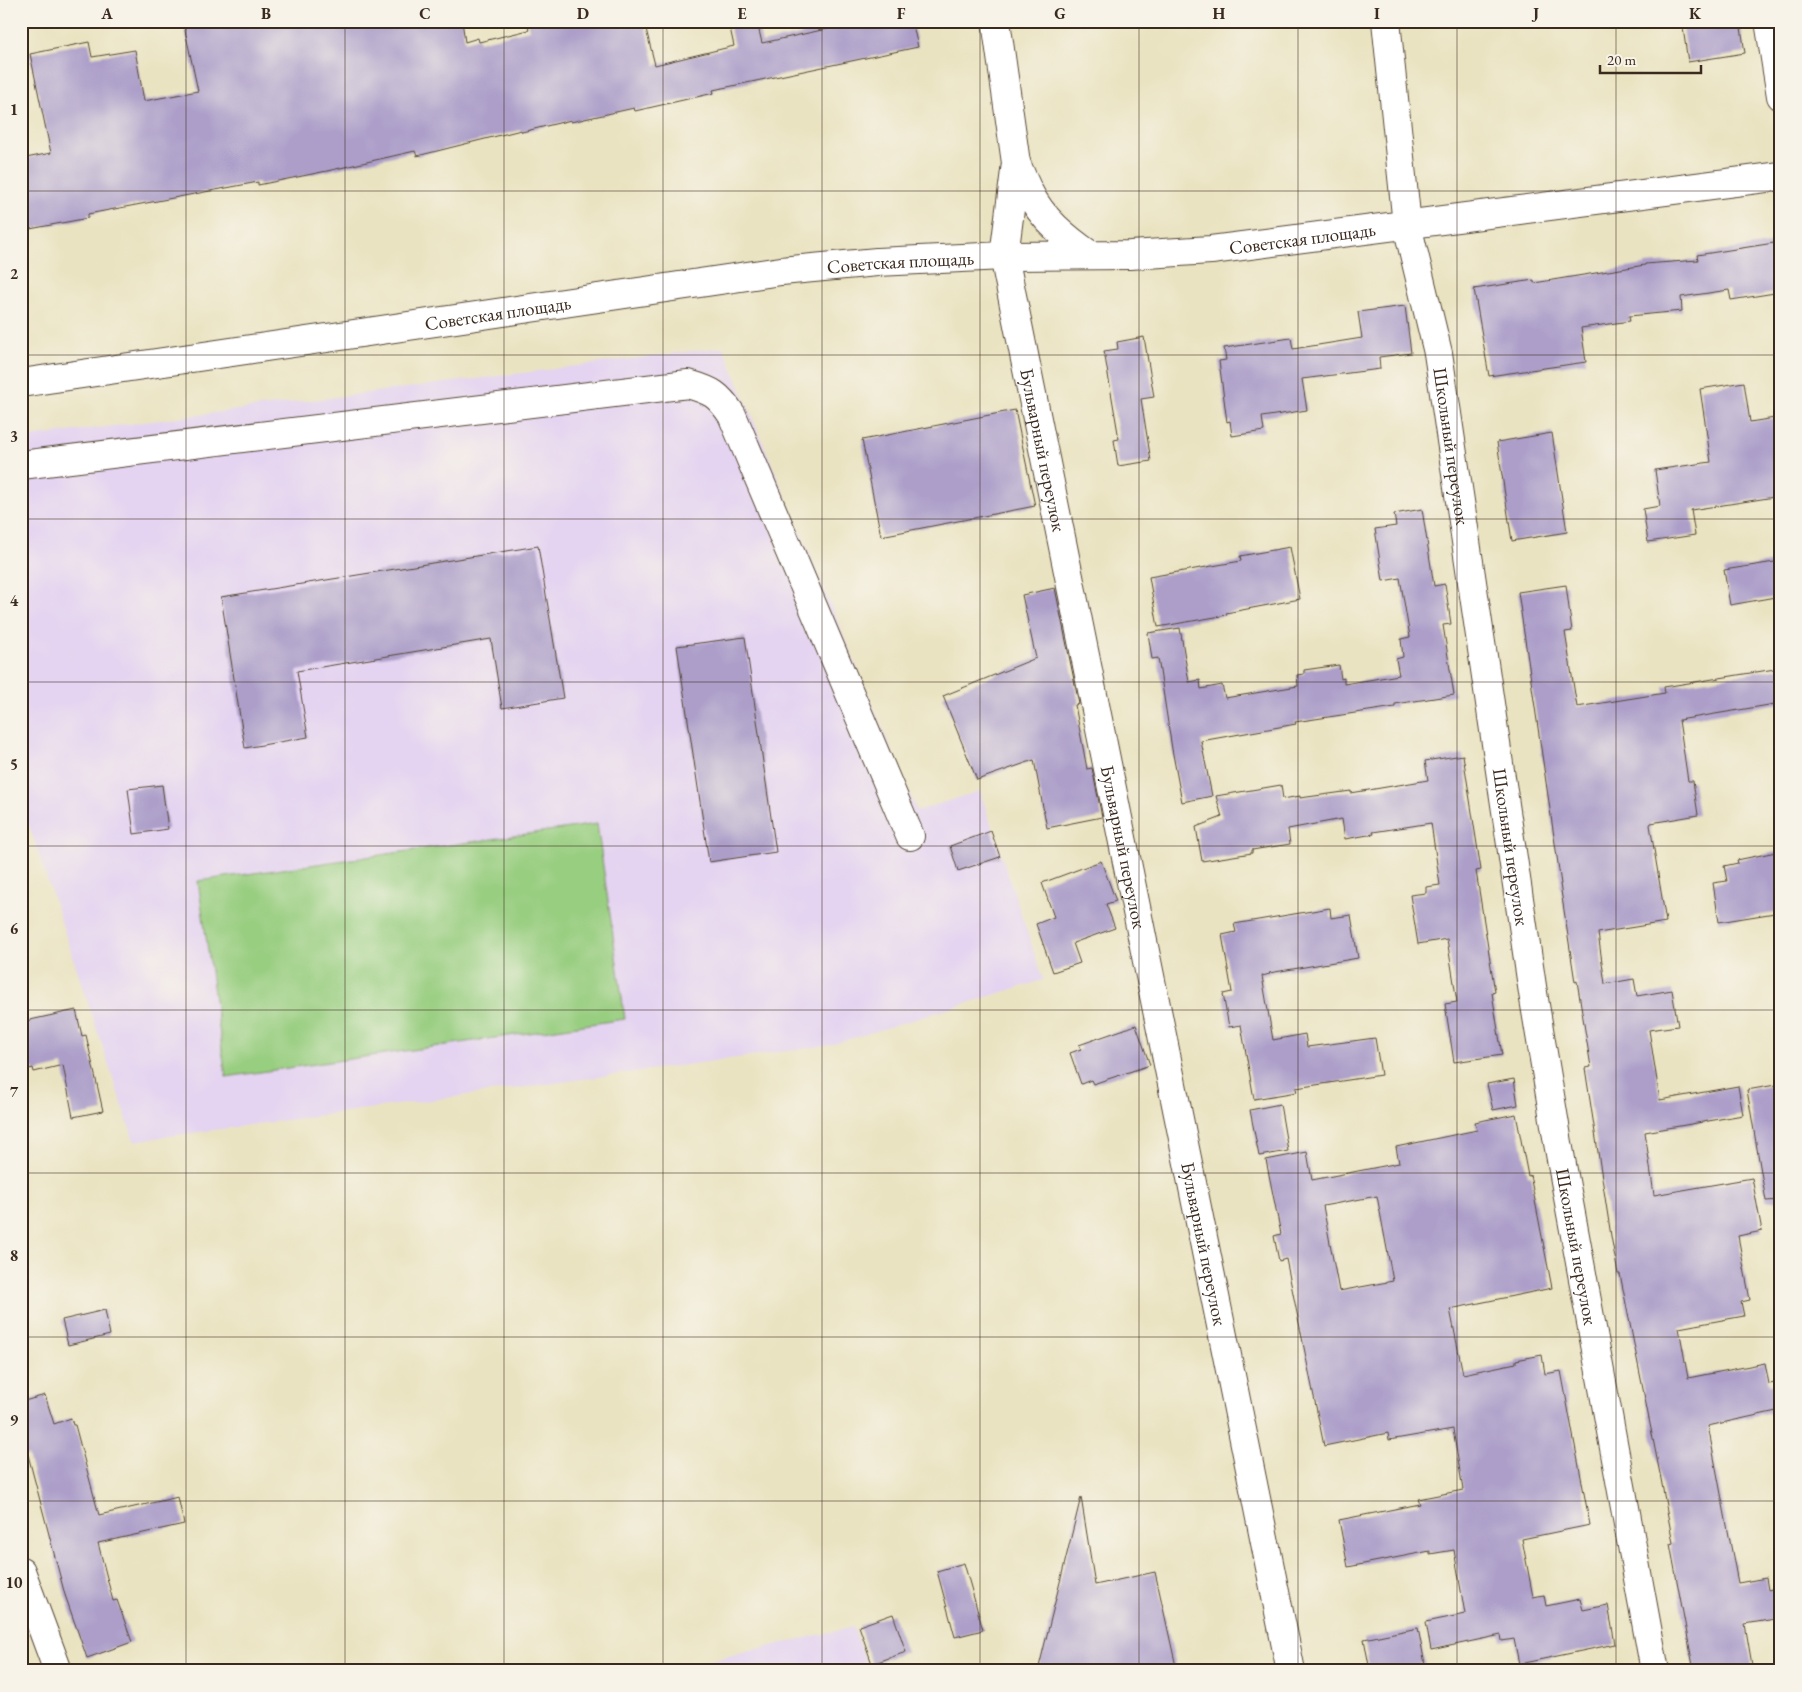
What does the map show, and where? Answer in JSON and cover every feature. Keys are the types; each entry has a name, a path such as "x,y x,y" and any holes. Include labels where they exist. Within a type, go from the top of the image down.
{"street":[{"name":"Бульварный переулок","path":"996,21 1016,163 1004,256 1291,1671"},
{"name":"Школьный переулок","path":"1386,21 1407,224 1440,362 1533,993 1558,1143 1655,1671"},
{"path":"1769,21 1781,96"},
{"path":"1016,163 1029,193 1043,214 1062,235 1090,255"},
{"name":"Советская площадь","path":"21,383 781,271 877,262 1004,256 1130,256 1211,250 1781,176"},
{"path":"21,465 688,384 709,390 722,400 732,415 910,836"},
{"path":"21,1571 58,1671"}],"shaded area":[{"path":"723,347 917,811 980,791 1043,980 830,1045 134,1141 21,801 21,438"},
{"path":"853,1627 869,1671 700,1671 698,1663"}],"green space":[{"path":"597,824 625,1019 226,1077 198,881"}],"building":[{"path":"183,21 462,21 465,42 478,38 479,42 529,30 527,21 644,21 655,65 734,46 730,28 757,22 762,43 836,27 835,21 912,21 918,47 713,90 714,93 635,111 634,108 522,132 521,130 417,156 415,151 258,185 258,182 88,214 88,218 30,229 21,184 21,159 51,153 30,54 89,42 92,57 135,50 144,101 198,91"},
{"path":"1682,21 1740,21 1745,53 1688,62"},
{"path":"1774,243 1781,292 1731,300 1729,290 1681,297 1682,311 1629,316 1630,321 1581,328 1586,362 1489,376 1474,289 1534,280 1534,283 1645,264 1698,260 1697,255"},
{"path":"1405,306 1411,353 1379,357 1380,369 1302,379 1307,410 1262,417 1264,431 1232,436 1230,421 1227,422 1219,361 1226,360 1224,348 1291,338 1293,349 1362,338 1358,312"},
{"path":"1144,337 1154,397 1141,399 1151,461 1118,466 1114,440 1119,439 1104,351 1118,349 1117,342"},
{"path":"1744,382 1750,422 1781,417 1781,496 1691,510 1695,535 1648,542 1643,509 1660,506 1655,470 1711,462 1700,389"},
{"path":"1015,410 1035,506 881,536 862,440"},
{"path":"1552,433 1567,532 1512,541 1497,442"},
{"path":"1422,509 1434,586 1445,584 1451,624 1443,625 1454,695 1395,704 1395,707 1295,722 1296,724 1201,741 1212,796 1182,802 1158,658 1152,659 1148,633 1180,628 1189,682 1200,680 1201,689 1222,685 1225,698 1298,686 1297,675 1304,674 1304,670 1339,665 1341,679 1344,678 1344,684 1399,675 1396,659 1403,657 1401,639 1410,637 1400,578 1383,581 1375,529 1396,526 1394,514"},
{"path":"538,546 563,698 502,708 491,639 297,671 308,737 245,748 221,597"},
{"path":"1290,547 1300,599 1226,613 1227,615 1158,627 1149,577 1241,561 1240,556"},
{"path":"1781,561 1781,596 1730,605 1724,570"},
{"path":"1566,585 1572,631 1565,632 1577,707 1665,693 1664,687 1781,668 1781,703 1679,720 1688,781 1693,781 1698,815 1651,823 1650,825 1666,922 1598,933 1605,984 1634,979 1637,996 1672,990 1678,1026 1649,1030 1660,1100 1738,1086 1743,1115 1645,1132 1654,1195 1752,1178 1762,1231 1738,1236 1750,1300 1741,1302 1744,1316 1679,1328 1688,1378 1765,1363 1769,1384 1781,1382 1781,1410 1708,1426 1738,1583 1766,1578 1768,1590 1781,1587 1781,1618 1745,1624 1753,1671 1694,1671 1670,1544 1673,1543 1661,1479 1611,1236 1585,1068 1591,1067 1577,981 1575,982 1518,592"},
{"path":"1055,588 1079,704 1075,705 1087,769 1092,768 1102,817 1047,828 1034,760 977,780 943,696 1036,658 1022,595"},
{"path":"745,637 776,852 709,862 677,646"},
{"path":"1463,755 1481,870 1476,871 1495,992 1492,993 1502,1055 1454,1062 1445,1004 1457,1002 1447,939 1418,944 1410,895 1426,893 1426,887 1440,885 1431,823 1373,832 1374,834 1345,839 1342,819 1288,829 1290,844 1252,850 1252,853 1202,861 1196,827 1222,817 1216,796 1281,785 1283,799 1351,791 1351,793 1428,780 1425,761"},
{"path":"162,785 168,829 134,834 128,789"},
{"path":"991,831 1000,857 958,871 950,846"},
{"path":"1781,851 1781,912 1719,922 1713,883 1727,881 1724,866 1738,863 1737,860"},
{"path":"1101,861 1116,901 1106,904 1115,928 1073,943 1080,963 1053,972 1036,924 1054,917 1042,883"},
{"path":"1330,908 1331,918 1351,915 1358,958 1269,973 1262,976 1273,1040 1305,1034 1307,1047 1375,1038 1381,1075 1296,1088 1297,1092 1254,1099 1241,1025 1229,1027 1223,994 1232,992 1222,935 1236,932 1234,924"},
{"path":"76,1010 82,1036 86,1035 103,1111 73,1117 63,1065 34,1072 33,1068 21,1071 21,1022"},
{"path":"1136,1025 1150,1065 1093,1084 1091,1080 1081,1084 1070,1053 1081,1049 1079,1045"},
{"path":"1514,1079 1518,1105 1493,1110 1487,1084"},
{"path":"1781,1084 1781,1200 1766,1201 1747,1090"},
{"path":"1280,1104 1288,1151 1259,1156 1250,1110"},
{"path":"1516,1114 1552,1288 1450,1309 1463,1374 1516,1363 1516,1360 1542,1355 1545,1374 1561,1371 1590,1525 1522,1539 1533,1597 1544,1595 1546,1606 1580,1599 1583,1610 1608,1605 1615,1644 1519,1664 1514,1639 1502,1641 1501,1635 1431,1650 1426,1622 1465,1614 1454,1550 1430,1554 1430,1551 1348,1567 1339,1520 1420,1504 1418,1499 1463,1490 1453,1429 1389,1440 1388,1433 1324,1446 1286,1259 1279,1261 1274,1236 1281,1234 1266,1160 1307,1152 1312,1180 1399,1163 1396,1147 1477,1130 1475,1122","holes":["1377,1196 1393,1281 1339,1291 1323,1206"]},
{"path":"105,1310 110,1335 68,1345 62,1320"},
{"path":"45,1395 54,1424 71,1418 73,1425 75,1425 99,1515 178,1497 184,1524 98,1543 113,1601 117,1600 132,1642 87,1658 65,1595 28,1455 21,1458 21,1402"},
{"path":"1081,1497 1095,1585 1155,1572 1177,1671 1038,1671"},
{"path":"964,1563 983,1630 955,1637 937,1571"},
{"path":"893,1614 906,1652 872,1664 859,1626"},
{"path":"1418,1628 1425,1664 1388,1671 1370,1671 1364,1639"}]}
